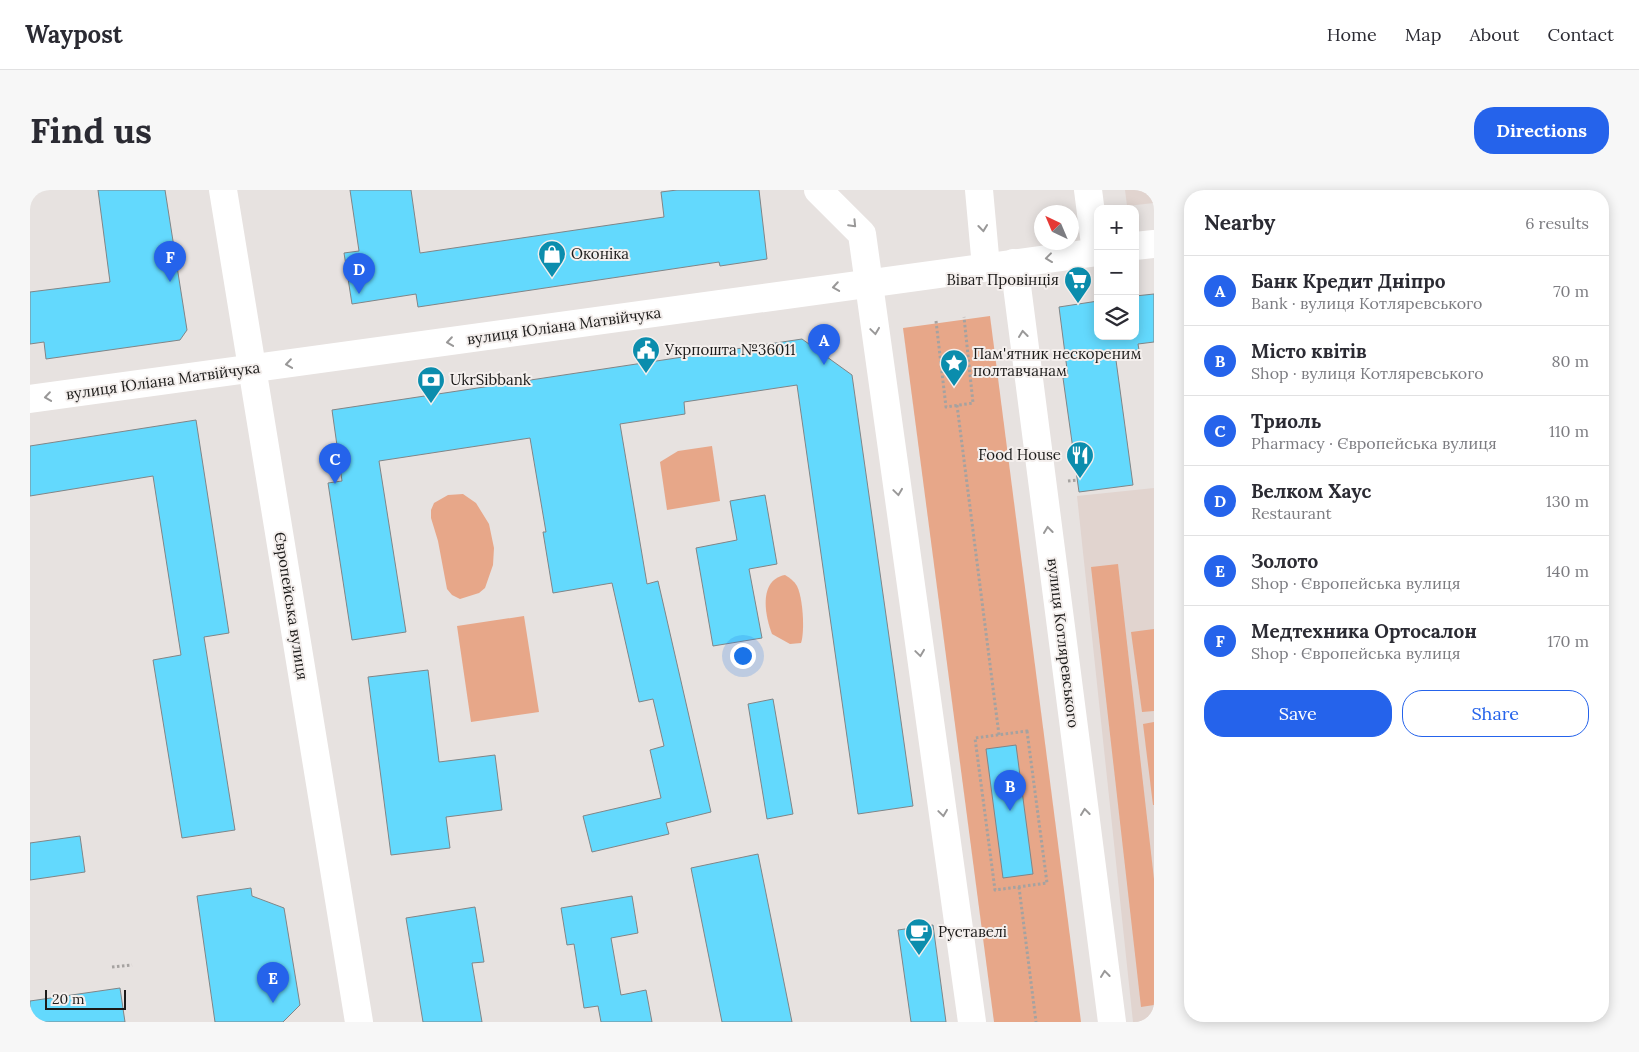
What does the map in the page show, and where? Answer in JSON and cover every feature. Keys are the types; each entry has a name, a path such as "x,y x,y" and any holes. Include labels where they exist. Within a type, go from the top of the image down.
{"street":[{"name":"Європейська вулиця","path":"223,190 359,1022"},
{"path":"818,190 862,234 972,1022"},
{"path":"979,190 986,267"},
{"path":"1088,190 1097,250"},
{"path":"1139,246 1154,244"},
{"name":"вулиця Юліана Матвійчука","path":"30,399 868,282 1094,252"},
{"name":"вулиця Котляревського","path":"1014,263 1112,1022"}],"path":[{"path":"936,321 946,407 973,404 964,317"},
{"path":"957,405 999,735"},
{"path":"1027,731 1047,883 995,890 975,738 999,735 1027,731"},
{"path":"1019,887 1036,1022"},
{"path":"112,967 132,965"}],"shaded area":[{"path":"1125,190 1154,190 1154,203 1127,205"},
{"path":"990,316 1081,1022 994,1022 903,328"},
{"path":"712,446 720,501 667,510 660,462 678,451"},
{"path":"1154,488 1154,1022 1133,1022 1077,496"},
{"path":"463,494 476,503 489,524 494,548 493,565 485,588 479,593 460,599 452,595 447,589 438,541 431,518 431,510 434,503 448,495"},
{"path":"1118,564 1154,879 1154,1005 1141,1007 1091,567"},
{"path":"785,575 796,584 801,598 803,623 801,643 790,644 772,634 767,618 767,591 776,578"},
{"path":"524,616 539,712 471,722 457,626"},
{"path":"1154,629 1154,711 1142,712 1131,632"},
{"path":"1154,722 1154,805 1153,805 1143,724"}],"building":[{"path":"98,190 165,190 187,330 180,340 46,359 44,342 30,344 30,292 110,282"},
{"path":"350,190 411,190 420,253 664,217 661,192 677,190 759,190 767,259 720,266 719,262 418,307 416,294 352,304 344,253 359,251"},
{"path":"1154,294 1154,342 1138,344 1139,350 1115,353 1133,485 1079,492 1063,378 1068,377 1059,307 1094,302 1094,340 1139,340 1139,296"},
{"path":"802,339 852,375 913,806 858,814 797,385 684,402 685,414 620,424 647,584 658,581 711,812 666,823 669,834 592,852 583,816 661,798 650,750 664,746 653,699 639,702 612,583 553,593 543,532 546,532 530,438 379,461 406,632 352,640 328,483 342,481 332,410"},
{"path":"196,420 229,633 204,637 235,830 182,838 153,660 181,655 153,476 30,496 30,446"},
{"path":"765,495 777,564 749,569 762,638 713,646 696,548 737,540 730,501"},
{"path":"428,670 439,762 495,755 502,810 446,817 450,848 391,855 368,677"},
{"path":"773,699 793,814 767,819 748,704"},
{"path":"1016,745 1033,874 1003,878 986,749"},
{"path":"80,836 85,872 30,880 30,843"},
{"path":"758,854 792,1022 722,1022 691,868"},
{"path":"251,888 252,896 284,908 300,1005 283,1022 215,1022 197,896"},
{"path":"632,896 638,933 611,938 621,995 646,990 652,1022 601,1022 598,1006 584,1008 574,944 567,945 561,908"},
{"path":"475,907 484,962 472,963 482,1022 423,1022 406,918"},
{"name":"Руставелі","path":"933,925 946,1022 911,1022 898,930"},
{"path":"120,988 125,1022 30,1022 30,1001"}],"place":[{"name":"Оконіка","path":"552,278"},
{"name":"Медтехника Ортосалон","path":"170,282"},
{"name":"Велком Хаус","path":"359,294"},
{"name":"Віват Провінція","path":"1078,304"},
{"name":"Банк Кредит Дніпро","path":"824,365"},
{"name":"Укрпошта №36011","path":"646,374"},
{"name":"Пам'ятник нескореним полтавчанам","path":"954,387"},
{"name":"UkrSibbank","path":"431,404"},
{"name":"Food House","path":"1080,479"},
{"name":"Триоль","path":"335,484"},
{"name":"Місто квітів","path":"1010,811"},
{"name":"Руставелі","path":"919,956"},
{"name":"Золото","path":"273,1003"}]}
